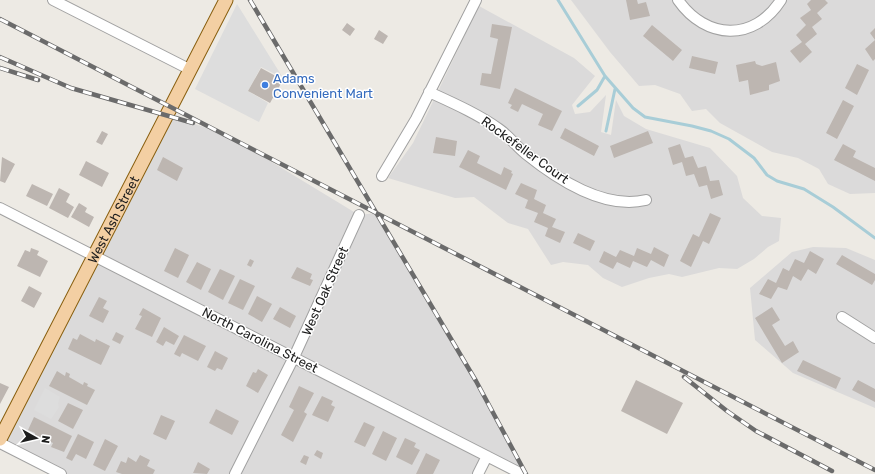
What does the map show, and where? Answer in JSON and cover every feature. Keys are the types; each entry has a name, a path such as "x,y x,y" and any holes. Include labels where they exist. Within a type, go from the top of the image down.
{"main road":[{"name":"West Ash Street","path":"0,439 189,69 226,0"}],"street":[{"path":"53,0 189,69"},
{"path":"382,176 416,119 476,0"},
{"path":"678,0 695,20 720,31 748,28 762,22 773,12 781,0"},
{"name":"Rockefeller Court","path":"429,92 488,122 506,135 530,157 571,184 614,202 630,203 646,200"},
{"name":"North Carolina Street","path":"0,208 520,473"},
{"name":"West Oak Street","path":"235,474 294,357 359,215"},
{"path":"842,317 875,338"},
{"path":"0,443 61,474"},
{"path":"478,474 487,456"}],"shaded area":[{"path":"571,0 875,0 875,193 850,194 828,184 819,169 798,158 772,152 720,123 706,109 692,111 680,94 655,85 639,86 610,52"},
{"path":"237,4 283,78 261,67 248,91 268,103 259,122 195,89"},
{"path":"479,6 574,58 595,76 572,105 575,114 590,112 606,95 601,132 611,135 616,100 624,116 646,129 710,148 737,176 743,198 762,216 781,218 779,241 737,269 719,268 682,277 669,274 649,278 622,287 603,278 588,265 563,262 551,265 528,229 508,223 474,197 455,198 388,178 413,143"},
{"path":"167,115 204,127 242,144 359,215 376,213 517,454 526,474 522,474 487,456 478,474 61,474 0,443"},
{"path":"813,247 846,248 875,260 875,408 793,373 755,340 750,288 792,252"},
{"path":"45,388 60,397 58,404 59,407 51,419 34,410"}],"building":[{"path":"626,0 637,0 638,4 646,2 650,16 630,20"},
{"path":"811,0 825,0 828,3 817,13 822,19 812,27 817,34 805,44 812,52 800,63 790,51 802,42 796,35 806,25 800,18 811,10 807,4"},
{"path":"347,23 355,29 350,36 342,30"},
{"path":"492,24 512,27 500,89 480,85 482,73 491,74 498,39 490,37"},
{"path":"652,25 682,50 673,61 643,36"},
{"path":"875,28 875,40 870,33"},
{"path":"379,30 388,36 383,44 374,39"},
{"path":"875,40 875,59 873,61 865,49"},
{"path":"692,56 718,62 715,74 689,68"},
{"path":"755,61 756,64 762,66 776,62 780,81 769,85 769,90 750,95 748,80 739,82 736,65"},
{"path":"857,64 869,70 857,95 845,88"},
{"name":"Adams Convenient Mart","path":"261,68 283,80 270,103 248,91"},
{"path":"515,88 562,111 552,131 538,125 543,114 522,104 518,112 510,108 512,105 508,103"},
{"path":"843,100 854,106 837,139 826,133"},
{"path":"565,128 599,146 594,156 560,138"},
{"path":"102,131 108,134 102,145 96,142"},
{"path":"648,131 653,143 614,158 610,146"},
{"path":"436,137 457,141 455,156 433,153"},
{"path":"680,144 685,158 693,156 698,168 706,166 710,181 719,180 723,195 711,199 707,185 699,187 694,174 686,176 682,162 673,165 668,148"},
{"path":"843,144 856,151 853,157 875,168 875,181 834,160"},
{"path":"468,150 480,156 477,163 501,175 504,167 512,171 511,173 513,174 506,190 459,167"},
{"path":"2,157 15,164 5,183 0,181"},
{"path":"163,157 183,168 177,181 157,170"},
{"path":"86,161 109,173 102,187 79,175"},
{"path":"521,183 537,190 534,199 546,205 543,213 556,219 552,227 565,232 560,243 545,236 548,228 534,222 538,213 525,208 528,200 515,194"},
{"path":"32,184 53,194 47,206 26,196"},
{"path":"59,188 70,194 66,202 74,207 68,218 49,208"},
{"path":"79,203 87,208 85,212 94,217 89,227 71,217"},
{"path":"710,213 721,218 709,244 703,241 691,267 680,261 693,234 699,237"},
{"path":"578,233 595,241 590,251 573,243"},
{"path":"654,247 669,255 664,267 651,260 647,267 633,261 630,268 617,262 613,269 599,262 604,251 616,257 620,250 634,256 637,248 651,254"},
{"path":"31,248 39,251 37,255 48,261 40,277 17,266 25,250 30,252"},
{"path":"175,248 189,255 178,278 164,271"},
{"path":"810,251 824,259 816,274 808,269 801,281 793,276 787,290 778,287 771,299 759,294 768,279 776,283 783,268 789,271 795,259 804,263"},
{"path":"842,255 875,274 875,280 872,285 836,264"},
{"path":"250,259 254,261 251,267 247,265"},
{"path":"197,262 211,269 201,290 186,282"},
{"path":"297,267 312,274 310,279 313,280 310,286 291,278"},
{"path":"220,269 235,276 223,300 208,292"},
{"path":"240,279 255,286 243,310 228,303"},
{"path":"29,286 42,293 34,308 21,301"},
{"path":"257,296 272,304 262,322 248,314"},
{"path":"99,297 107,301 103,308 109,311 103,323 89,316"},
{"path":"280,307 296,316 290,328 273,319"},
{"path":"772,307 780,320 772,325 785,346 793,341 799,352 782,363 755,318"},
{"path":"143,308 161,318 152,337 135,329 142,316 139,315"},
{"path":"164,327 179,336 174,345 166,341 163,346 156,342"},
{"path":"116,332 124,336 120,344 112,340"},
{"path":"80,334 95,342 96,339 110,346 101,365 68,349 73,338 77,340"},
{"path":"184,335 206,346 198,361 182,353 180,357 174,354"},
{"path":"215,351 228,358 222,370 217,368 215,371 207,367"},
{"path":"803,360 841,378 836,389 797,371"},
{"path":"258,369 268,375 258,393 246,386 253,372 256,373"},
{"path":"57,371 65,376 66,372 70,374 69,377 83,385 84,382 88,384 87,386 95,390 87,405 49,386"},
{"path":"636,380 683,403 667,434 621,411"},
{"path":"858,380 875,389 875,402 852,390"},
{"path":"0,383 9,387 0,404"},
{"path":"299,386 314,393 304,412 307,414 293,442 281,435 294,410 289,407"},
{"path":"322,396 333,401 331,405 335,407 328,422 312,415"},
{"path":"68,403 83,410 73,429 58,421"},
{"path":"216,409 239,421 232,435 209,423"},
{"path":"161,415 175,421 166,440 153,434"},
{"path":"34,417 72,436 64,452 51,447 53,443 38,436 36,438 34,437 35,433 28,430"},
{"path":"364,422 375,427 365,447 354,442"},
{"path":"383,431 397,438 386,461 372,454"},
{"path":"78,434 94,442 86,459 76,454 72,461 66,458"},
{"path":"405,438 416,443 414,447 420,450 412,465 396,457"},
{"path":"105,439 118,446 105,471 93,465"},
{"path":"317,450 323,453 321,459 314,455"},
{"path":"426,453 440,460 433,474 416,474"},
{"path":"140,455 150,460 147,466 155,470 153,474 122,474 116,472 121,461 126,463 128,457 136,462"},
{"path":"304,455 309,457 306,465 300,462"},
{"path":"198,462 210,469 207,474 193,473"}],"waterway":[{"path":"558,0 605,76 633,108 645,117 692,126 711,131 729,139 754,158 767,175 777,181 804,189 833,207 875,238"},
{"path":"578,106 597,90 605,76"},
{"path":"606,131 615,89"}],"railway":[{"path":"250,0 476,381 526,474"},
{"path":"0,19 875,470"},
{"path":"0,57 71,88 193,123"},
{"path":"0,68 38,80"},
{"path":"684,377 727,411 756,431 832,471"}],"place":[{"name":"Adams Convenient Mart","path":"265,85"}]}
